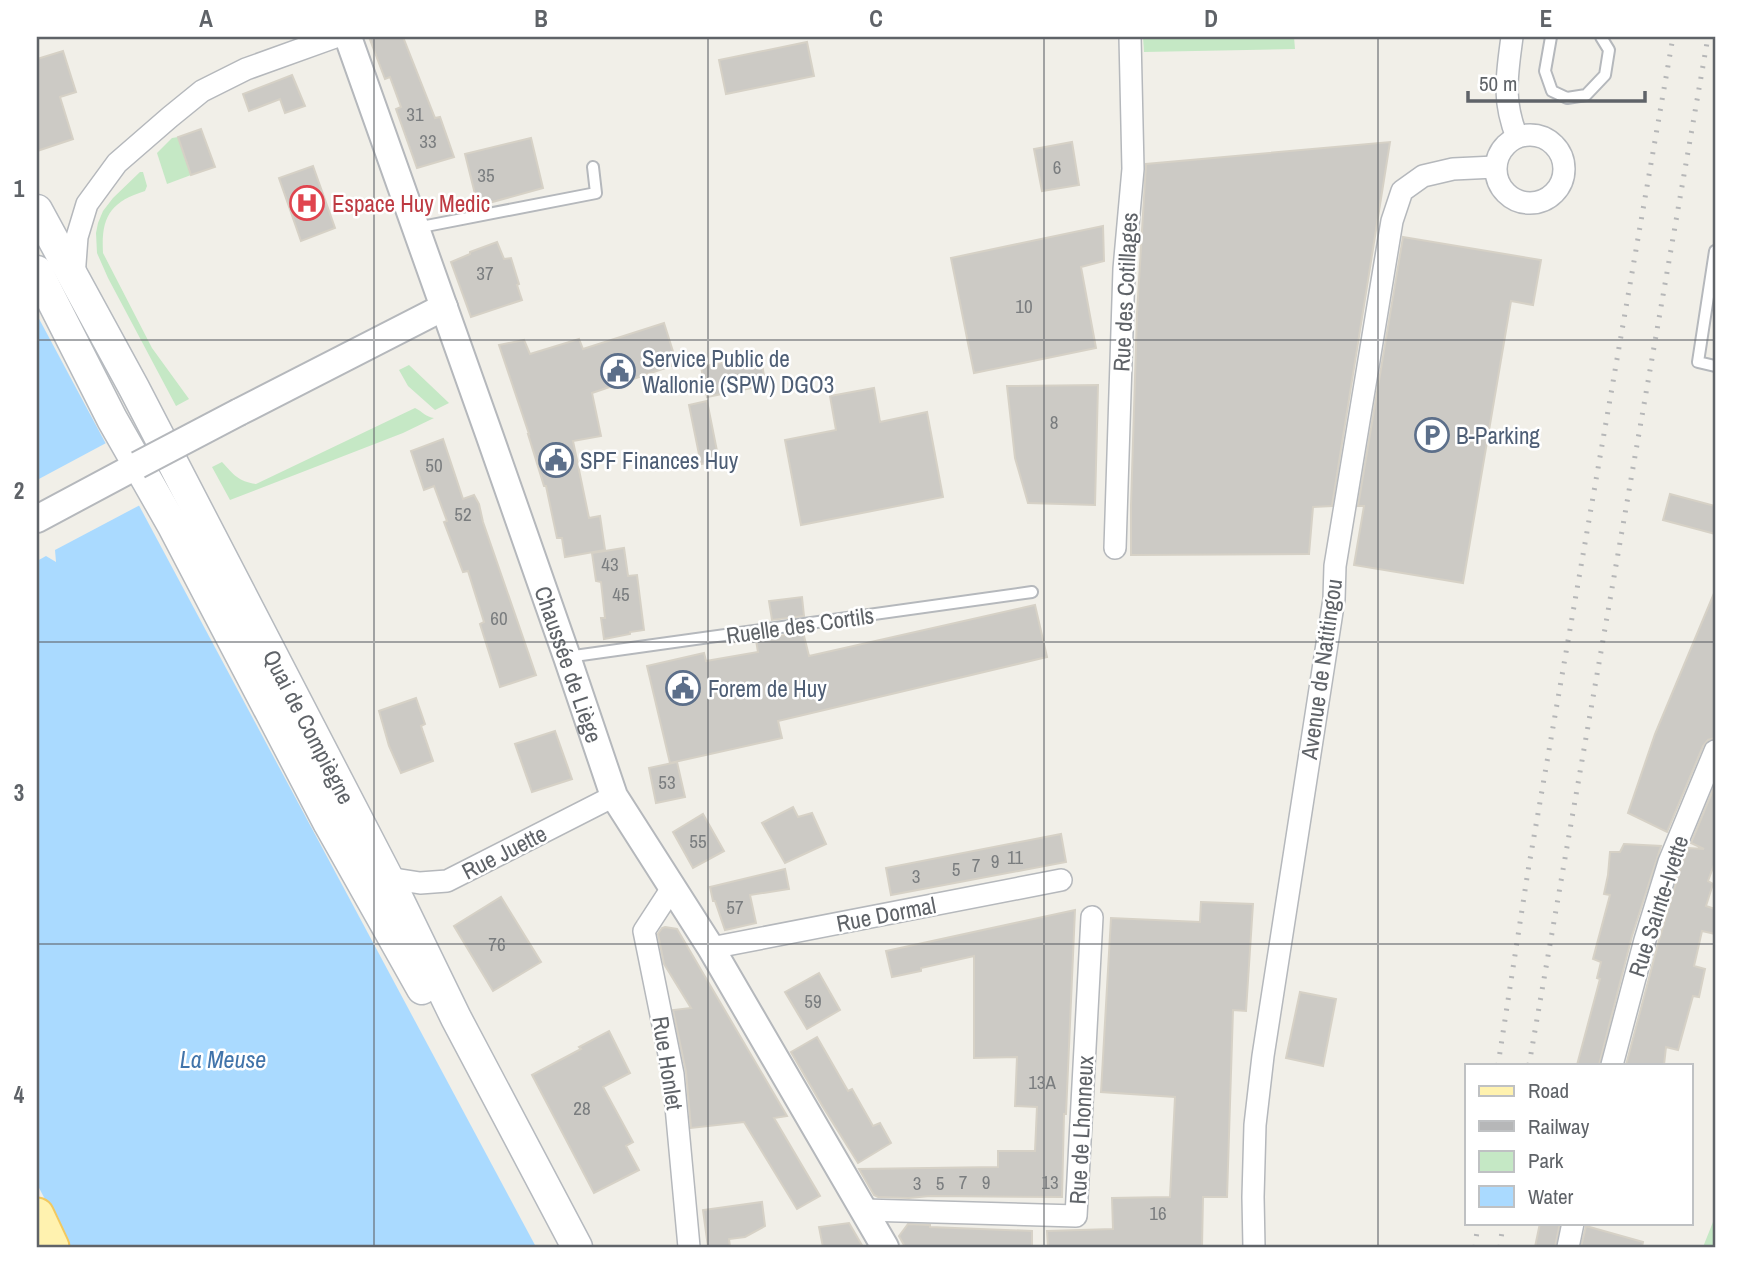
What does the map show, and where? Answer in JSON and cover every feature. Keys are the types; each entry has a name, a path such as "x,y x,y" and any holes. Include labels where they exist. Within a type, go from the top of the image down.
{"main road":[{"name":"Quai de Compiègne","path":"37,210 134,388 388,878 456,1017 577,1247"},
{"path":"37,271 112,418 173,526 329,824 428,1000 456,1017"},
{"path":"37,1214 52,1247"}],"street":[{"path":"74,279 76,237 87,204 117,163 202,91 246,69 335,37"},
{"name":"Chaussée de Liège","path":"348,37 614,796 711,948 886,1247"},
{"name":"Rue des Cotillages","path":"1115,548 1124,269 1133,169 1129,37"},
{"path":"1512,37 1506,94 1517,137"},
{"path":"1531,134 1546,138 1557,147 1564,160 1560,188 1549,198 1536,204 1521,203 1508,196 1499,186 1496,177 1497,157 1505,145 1517,137 1531,134"},
{"name":"Avenue de Natitingou","path":"1254,1247 1255,1125 1263,1056 1332,611 1335,566 1392,221 1402,191 1423,176 1453,169 1495,167"},
{"path":"37,519 444,307"},
{"name":"Rue Sainte-Ivette","path":"1612,1064 1669,862 1715,751"},
{"name":"Rue Juette","path":"388,878 421,883 447,881 614,796"},
{"name":"Rue Dormal","path":"711,948 1061,880"},
{"name":"Rue Honlet","path":"672,888 644,931 673,1074 689,1247"},
{"name":"Rue de Lhonneux","path":"864,1210 1076,1216 1092,917"},
{"path":"1567,1247 1573,1224"}],"lane":[{"path":"1551,37 1545,71 1552,91 1567,98 1586,95 1605,75 1609,50 1601,37"},
{"path":"415,228 596,193 593,167"},
{"path":"1715,251 1698,362 1715,366"},
{"name":"Ruelle des Cortils","path":"567,657 1032,592"}],"green space":[{"path":"1143,37 1294,37 1295,49 1144,52"},
{"path":"178,137 191,175 167,184 157,153 172,138"},
{"path":"143,172 147,186 145,191 123,200 110,213 104,230 103,253 152,348 189,399 176,406 97,253 96,233 103,211"},
{"path":"409,365 449,403 435,410 408,386 399,370"},
{"path":"415,408 434,418 403,433 230,500 212,467 222,462 237,477 256,484"},
{"path":"1715,1217 1715,1247 1703,1247"}],"water":[{"name":"La Meuse","path":"37,315 536,1247 70,1247 37,1184"}],"pier":[{"path":"108,442 142,504 55,550 56,562 46,556 37,561 37,480"}],"building":[{"path":"369,37 403,37 435,118 440,117 454,157 417,168 396,109 401,107 390,77 385,79"},
{"path":"807,42 814,76 726,94 719,60"},
{"path":"63,51 76,92 60,97 73,139 37,151 37,59"},
{"path":"292,75 305,106 285,113 280,99 249,111 243,94"},
{"path":"201,129 215,167 191,175 178,137"},
{"path":"531,138 543,188 478,206 465,154"},
{"path":"1072,142 1079,185 1042,191 1034,149"},
{"path":"1390,142 1332,506 1313,507 1309,554 1131,555 1137,314 1146,164"},
{"name":"Espace Huy Medic","path":"313,166 335,228 301,241 279,178"},
{"path":"1103,226 1104,261 1081,267 1096,348 974,373 951,258"},
{"name":"B-Parking","path":"1403,237 1541,260 1533,305 1511,301 1463,583 1354,565 1364,506 1358,506"},
{"path":"497,242 504,259 511,258 522,300 471,317 451,262"},
{"path":"664,323 677,364 592,393 601,436 573,441 589,518 600,516 605,550 565,557 562,538 557,538 546,486 499,345 524,340 530,354 579,339 583,349"},
{"path":"760,355 766,385 707,397 701,367"},
{"path":"1098,385 1095,505 1028,503 1015,458 1007,386"},
{"path":"874,388 880,422 927,412 943,497 801,525 785,440 836,430 830,396"},
{"path":"707,401 719,461 701,464 689,405"},
{"path":"443,439 463,499 474,495 479,504 536,675 500,687 480,624 484,622 468,571 463,572 434,486 424,490 411,451"},
{"path":"1670,494 1715,506 1715,534 1663,520"},
{"path":"624,548 628,576 637,575 644,630 604,639 601,618 605,618 601,582 596,581 592,553"},
{"path":"1715,591 1715,738 1708,740 1703,746 1667,832 1628,813 1655,734"},
{"path":"802,597 804,616 772,620 769,601"},
{"path":"1035,605 1047,657 778,721 782,738 670,763 647,666 704,653 706,661 758,652 756,640 803,632 809,656"},
{"path":"416,698 425,724 421,726 433,761 401,773 389,746 379,711"},
{"path":"555,731 572,779 532,792 515,744"},
{"path":"677,762 685,797 656,803 649,768"},
{"path":"1715,785 1715,862 1708,881 1713,884 1706,906 1715,909 1715,934 1702,931 1694,966 1705,969 1699,997 1693,996 1678,1050 1666,1047 1664,1064 1626,1064 1681,866 1689,848 1704,849 1691,843"},
{"path":"793,807 798,817 812,813 826,844 785,863 762,823"},
{"path":"703,814 724,851 693,868 673,832"},
{"path":"1061,834 1066,862 891,895 886,868"},
{"path":"1624,844 1661,846 1632,936 1599,1064 1577,1064 1600,979 1597,978 1601,962 1593,959 1610,895 1604,894 1610,852 1620,852"},
{"path":"785,869 789,889 750,895 756,923 725,930 710,887"},
{"path":"501,897 541,962 493,991 454,926"},
{"path":"1201,902 1253,904 1246,1011 1233,1010 1227,1197 1203,1197 1202,1247 1048,1247 1047,1231 1113,1229 1112,1198 1170,1197 1175,1097 1101,1092 1111,918 1200,922"},
{"path":"1075,910 1062,1197 909,1198 874,1195 859,1169 998,1167 998,1151 1035,1151 1037,1107 1015,1106 1017,1057 974,1058 974,956 892,977 886,951"},
{"path":"665,927 677,929 787,1116 774,1118 820,1196 797,1209 744,1122 691,1128 686,1072 673,1010 691,1008 664,964 658,934"},
{"path":"819,973 840,1010 807,1029 785,992"},
{"path":"1300,992 1336,999 1323,1066 1286,1058"},
{"path":"609,1031 630,1073 603,1087 633,1142 626,1146 639,1170 594,1193 532,1075"},
{"path":"817,1037 848,1091 852,1089 873,1126 880,1123 891,1143 858,1163 791,1052"},
{"path":"762,1202 765,1226 745,1237 729,1239 730,1247 708,1247 703,1210"},
{"path":"849,1223 863,1247 823,1247 819,1227"},
{"path":"908,1224 1032,1231 1032,1247 905,1247 899,1236"},
{"path":"1540,1224 1560,1224 1555,1247 1535,1247"},
{"path":"1586,1226 1643,1242 1642,1247 1581,1247"}],"railway":[{"path":"1498,1064 1528,871 1673,37"},
{"path":"1529,1064 1708,37"},
{"path":"1475,1247 1478,1224"},
{"path":"1500,1247 1503,1224"}],"place":[{"name":"Espace Huy Medic","path":"307,203"},
{"name":"Service Public de Wallonie (SPW) DGO3","path":"618,371"},
{"name":"B-Parking","path":"1432,435"},
{"name":"SPF Finances Huy","path":"556,460"},
{"name":"Forem de Huy","path":"683,688"}]}
